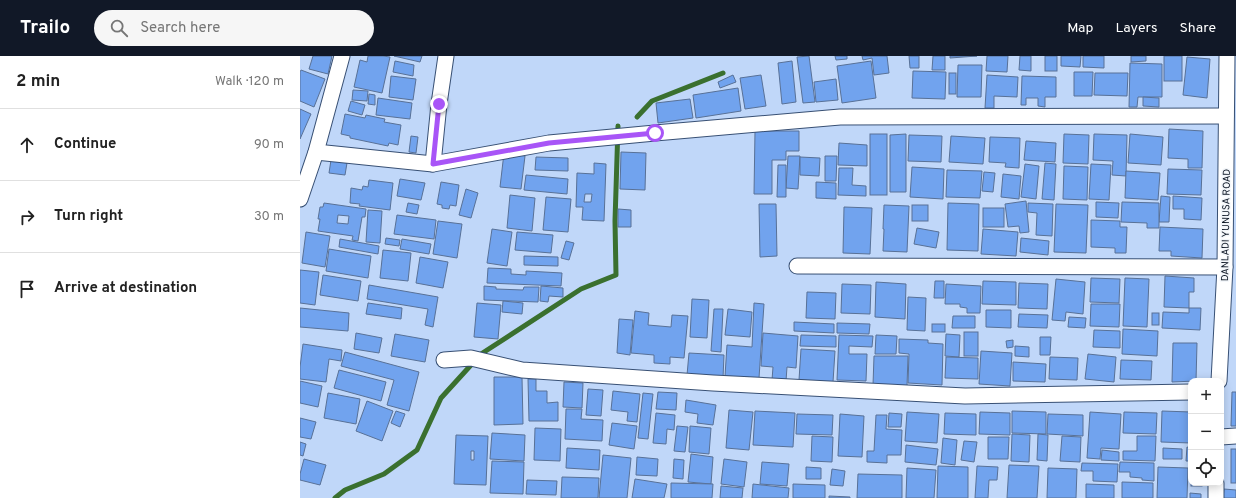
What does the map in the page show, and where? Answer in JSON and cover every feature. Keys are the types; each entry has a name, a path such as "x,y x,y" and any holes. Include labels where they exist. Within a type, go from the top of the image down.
{"street":[{"path":"300,199 316,152 342,56"},
{"path":"433,164 439,104 446,56"},
{"name":"DANLADI YUNUSA ROAD","path":"1220,378 1229,333 1225,267 1231,213 1226,116 1231,78 1227,56"},
{"path":"316,152 433,164 549,143 840,117 1226,116"},
{"path":"797,266 1225,267"},
{"path":"444,360 471,358 522,370 713,383 965,396 1188,392"},
{"path":"1224,437 1236,436"},
{"path":"1216,486 1216,498"}],"building":[{"path":"313,56 332,56 328,74 309,69"},
{"path":"368,56 390,57 382,93 354,87 360,60 367,62"},
{"path":"394,56 422,56 420,62"},
{"path":"809,56 815,102 803,103 797,57"},
{"path":"835,56 847,56 847,59 836,60"},
{"path":"862,56 887,56 889,73 874,75 872,58 863,60"},
{"path":"909,56 919,56 919,68 910,68"},
{"path":"933,56 945,56 945,70 932,70"},
{"path":"950,56 977,56 950,58"},
{"path":"987,56 1008,56 1007,72 986,71"},
{"path":"1020,56 1031,56 1031,71 1019,70"},
{"path":"1045,56 1057,56 1057,71 1045,71"},
{"path":"1061,56 1081,56 1080,67 1061,66"},
{"path":"1083,56 1104,56 1104,68 1083,67"},
{"path":"1131,56 1146,56 1146,61 1131,62"},
{"path":"1164,56 1182,56 1182,81 1164,81"},
{"path":"1187,57 1210,59 1207,98 1183,95"},
{"path":"395,61 414,65 413,76 393,72"},
{"path":"792,61 796,102 782,104 778,63"},
{"path":"871,61 876,98 842,103 837,66"},
{"path":"1130,63 1162,64 1162,97 1138,97 1137,107 1129,107"},
{"path":"958,65 982,65 981,97 957,97"},
{"path":"301,70 325,79 314,107 300,101"},
{"path":"913,71 946,72 945,99 912,98"},
{"path":"1074,72 1093,72 1092,96 1074,96"},
{"path":"949,73 956,73 956,94 949,94"},
{"path":"1095,73 1128,73 1127,96 1094,95"},
{"path":"733,75 736,82 720,88 718,82"},
{"path":"761,75 766,106 745,109 740,78"},
{"path":"987,75 1018,77 1017,97 994,96 994,108 985,108"},
{"path":"391,76 416,79 413,100 389,97"},
{"path":"1022,76 1056,77 1056,97 1045,97 1045,107 1038,106 1038,98 1026,98 1026,105 1021,105"},
{"path":"836,79 838,100 816,102 814,82"},
{"path":"738,88 741,111 696,118 693,95"},
{"path":"353,90 368,91 367,101 352,100"},
{"path":"369,94 375,95 375,105 368,104"},
{"path":"1143,97 1159,98 1159,107 1143,106"},
{"path":"378,98 412,103 410,119 376,115"},
{"path":"690,99 693,118 658,123 656,103"},
{"path":"351,101 365,105 362,115 348,111"},
{"path":"300,109 311,114 300,139"},
{"path":"345,114 365,118 366,115 385,119 384,122 401,125 398,145 389,143 388,146 350,138 350,136 341,134"},
{"path":"1169,129 1203,131 1202,168 1188,168 1188,159 1168,158"},
{"path":"755,131 799,131 799,151 786,151 786,160 772,160 772,194 754,194"},
{"path":"870,134 887,134 887,195 870,195"},
{"path":"906,134 906,192 890,192 890,135"},
{"path":"1064,134 1089,135 1088,164 1063,163"},
{"path":"1094,134 1127,135 1126,176 1112,175 1113,161 1093,160"},
{"path":"1130,134 1163,137 1161,165 1128,163"},
{"path":"909,135 942,136 941,162 908,161"},
{"path":"411,136 418,137 416,153 409,152"},
{"path":"951,136 985,138 983,164 949,162"},
{"path":"990,137 1020,138 1019,168 1005,167 1006,163 989,162"},
{"path":"1026,141 1056,143 1055,162 1024,160"},
{"path":"839,143 867,145 867,166 838,165"},
{"path":"621,152 646,153 645,190 620,189"},
{"path":"504,153 525,156 521,189 500,187"},
{"path":"788,156 800,156 798,189 786,188"},
{"path":"825,156 837,156 836,181 825,181"},
{"path":"536,157 568,158 568,171 535,170"},
{"path":"800,157 820,158 819,176 800,175"},
{"path":"331,160 347,163 345,175 329,173"},
{"path":"594,163 606,164 604,221 582,220 583,207 576,207 577,173 594,174","holes":["585,194 592,194 591,202 584,202"]},
{"path":"1045,163 1056,164 1054,200 1042,199"},
{"path":"1025,164 1039,166 1036,199 1021,197"},
{"path":"1091,164 1111,165 1109,200 1089,199"},
{"path":"778,165 786,165 786,197 777,197"},
{"path":"1064,166 1088,167 1087,200 1063,199"},
{"path":"912,167 944,169 943,199 910,197"},
{"path":"839,168 853,168 852,185 866,186 866,196 838,195"},
{"path":"1168,169 1202,170 1201,195 1167,194"},
{"path":"947,170 982,171 980,198 946,197"},
{"path":"1126,171 1160,173 1158,200 1125,198"},
{"path":"984,172 995,173 993,192 982,191"},
{"path":"1003,174 1021,176 1019,199 1001,197"},
{"path":"526,175 568,179 567,194 524,190"},
{"path":"400,179 425,183 421,200 397,196"},
{"path":"369,180 393,183 390,210 359,206 360,204 350,203 351,188 362,190 363,186 368,187"},
{"path":"441,182 459,185 456,206 450,205 449,209 442,208 442,205 437,204"},
{"path":"816,182 836,183 836,199 816,198"},
{"path":"466,189 478,193 471,218 459,215"},
{"path":"510,195 535,198 532,231 507,228"},
{"path":"1161,196 1170,197 1169,222 1159,222"},
{"path":"1173,196 1202,198 1201,220 1184,219 1184,209 1173,209"},
{"path":"546,197 571,199 568,232 543,230"},
{"path":"1026,201 1029,232 1020,233 1019,226 1008,227 1005,204"},
{"path":"1096,202 1119,203 1118,218 1096,217"},
{"path":"1122,202 1159,203 1159,228 1147,228 1147,223 1121,222"},
{"path":"324,203 366,209 365,217 362,217 358,241 352,240 353,236 318,231 320,207 323,207","holes":["338,215 349,216 348,224 337,223"]},
{"path":"408,203 419,205 417,214 406,212"},
{"path":"948,203 979,204 978,251 947,250"},
{"path":"1028,203 1053,204 1052,236 1036,235 1037,213 1028,212"},
{"path":"759,204 776,204 777,256 760,257"},
{"path":"1056,204 1088,205 1086,253 1054,252"},
{"path":"884,205 909,206 907,252 883,251"},
{"path":"912,205 928,205 928,221 912,221"},
{"path":"844,207 872,208 870,254 843,253"},
{"path":"983,208 1004,208 1004,227 983,227"},
{"path":"618,209 631,210 631,227 618,227"},
{"path":"368,210 382,211 380,243 366,242"},
{"path":"397,215 436,220 434,239 394,234"},
{"path":"1091,220 1120,221 1120,227 1127,227 1126,253 1115,253 1115,248 1091,247"},
{"path":"438,221 462,224 457,258 433,254"},
{"path":"1160,227 1203,229 1202,258 1171,256 1171,251 1159,251"},
{"path":"917,228 939,232 936,248 914,244"},
{"path":"492,229 512,232 507,266 487,263"},
{"path":"983,229 1018,232 1016,256 981,254"},
{"path":"306,232 330,236 325,267 302,263"},
{"path":"517,232 553,235 551,253 515,250"},
{"path":"386,238 400,240 399,246 385,244"},
{"path":"1021,238 1049,241 1048,255 1020,252"},
{"path":"340,239 379,246 378,254 339,247"},
{"path":"402,239 431,244 429,254 400,249"},
{"path":"566,241 574,243 569,260 561,258"},
{"path":"329,249 371,256 368,278 326,271"},
{"path":"383,250 411,253 408,281 380,278"},
{"path":"524,256 558,257 558,266 524,265"},
{"path":"420,257 448,262 443,288 416,283"},
{"path":"488,268 511,269 511,274 526,275 526,271 562,273 561,286 487,283"},
{"path":"300,270 319,272 315,305 300,303"},
{"path":"323,275 361,281 358,301 320,295"},
{"path":"1165,276 1194,278 1194,292 1189,292 1189,308 1164,307"},
{"path":"1091,278 1120,279 1119,303 1090,302"},
{"path":"1125,278 1149,279 1147,327 1123,326"},
{"path":"1056,279 1085,282 1083,314 1066,312 1065,321 1052,320"},
{"path":"935,281 944,281 944,298 934,298"},
{"path":"983,281 1016,282 1016,305 982,304"},
{"path":"876,282 906,284 905,319 875,317"},
{"path":"1019,283 1048,284 1047,309 1018,308"},
{"path":"842,284 871,285 870,314 841,313"},
{"path":"946,284 981,286 980,313 967,313 967,308 960,307 960,304 945,304"},
{"path":"369,285 438,297 433,327 425,325 428,309 367,299"},
{"path":"484,286 496,287 496,289 523,290 524,287 539,287 538,302 484,300"},
{"path":"541,286 563,288 563,297 549,296 548,302 540,301"},
{"path":"807,292 836,293 835,319 806,318"},
{"path":"908,297 926,298 925,331 907,330"},
{"path":"692,299 709,300 707,338 690,337"},
{"path":"503,301 523,303 522,314 502,312"},
{"path":"368,303 402,308 401,319 366,314"},
{"path":"477,303 501,305 498,339 474,337"},
{"path":"754,303 764,304 759,378 725,376 727,345 752,347"},
{"path":"1091,304 1120,304 1119,327 1090,326"},
{"path":"300,308 349,313 348,331 300,327"},
{"path":"1189,308 1201,308 1200,330 1162,328 1163,312 1189,313"},
{"path":"714,309 723,309 721,352 711,351"},
{"path":"728,309 752,312 750,337 725,335"},
{"path":"986,310 1011,310 1011,328 986,327"},
{"path":"635,311 649,313 648,325 671,327 672,315 688,316 684,358 670,357 670,364 654,363 654,355 631,353"},
{"path":"1152,313 1159,313 1159,325 1152,325"},
{"path":"1019,314 1048,315 1047,328 1018,327"},
{"path":"953,316 975,316 975,328 952,328"},
{"path":"1069,317 1086,318 1085,328 1068,327"},
{"path":"619,319 633,320 630,355 617,353"},
{"path":"794,322 834,324 834,333 794,331"},
{"path":"837,323 870,324 869,334 837,333"},
{"path":"932,324 945,324 945,332 932,332"},
{"path":"1123,329 1158,331 1157,356 1122,354"},
{"path":"1094,330 1120,331 1120,348 1093,347"},
{"path":"964,332 978,332 978,356 964,356"},
{"path":"356,333 382,338 379,353 354,349"},
{"path":"763,333 798,336 796,368 787,367 786,381 772,380 773,367 761,366"},
{"path":"395,334 429,340 425,362 391,356"},
{"path":"946,334 960,335 959,357 945,356"},
{"path":"801,335 836,336 836,347 800,346"},
{"path":"839,335 873,336 872,347 849,346 849,354 867,354 866,381 837,380"},
{"path":"876,335 897,336 896,354 875,354"},
{"path":"1040,337 1051,337 1050,355 1040,355"},
{"path":"899,339 928,340 928,343 943,344 942,385 908,383 909,354 899,353"},
{"path":"1013,340 1013,347 1007,348 1006,341"},
{"path":"1173,343 1197,343 1196,378 1188,378 1188,381 1172,382"},
{"path":"303,344 342,350 341,361 329,359 326,382 300,379"},
{"path":"1015,346 1029,347 1029,357 1015,356"},
{"path":"801,349 835,351 833,382 799,380"},
{"path":"981,351 1012,353 1010,386 979,384"},
{"path":"345,352 419,372 409,411 387,405 394,380 341,366"},
{"path":"689,353 724,355 723,378 687,375"},
{"path":"1088,354 1116,357 1114,382 1085,379"},
{"path":"874,356 908,356 907,386 873,385"},
{"path":"946,357 978,358 978,379 945,378"},
{"path":"1050,357 1078,358 1077,380 1049,379"},
{"path":"1121,360 1152,361 1151,380 1120,379"},
{"path":"1013,362 1046,364 1045,382 1013,381"},
{"path":"339,370 386,382 381,401 334,388"},
{"path":"494,377 522,377 523,424 494,425"},
{"path":"528,379 536,379 536,391 547,391 547,403 558,402 558,421 529,421"},
{"path":"300,381 322,386 318,407 300,403"},
{"path":"564,382 583,383 582,408 563,407"},
{"path":"588,389 603,390 601,416 586,415"},
{"path":"613,391 640,394 637,422 627,421 628,412 611,410"},
{"path":"658,392 677,393 676,410 656,409"},
{"path":"1232,392 1236,392 1236,426 1231,426"},
{"path":"328,393 360,399 356,424 324,418"},
{"path":"643,393 653,394 648,439 638,438"},
{"path":"686,400 716,405 713,425 697,423 698,414 685,412"},
{"path":"367,401 393,411 382,441 356,431"},
{"path":"566,409 582,409 581,419 603,420 602,441 565,439"},
{"path":"729,410 753,412 749,450 726,448"},
{"path":"396,411 405,414 400,427 391,423"},
{"path":"755,411 795,413 793,447 753,445"},
{"path":"1012,411 1046,412 1046,434 1012,433"},
{"path":"1162,411 1188,412 1188,443 1161,442"},
{"path":"907,412 939,414 937,443 905,441"},
{"path":"980,412 1010,413 1010,435 979,434"},
{"path":"1090,412 1121,414 1119,449 1101,448 1100,459 1087,458"},
{"path":"1124,412 1157,413 1156,434 1123,433"},
{"path":"656,413 675,415 674,430 667,429 666,444 653,443"},
{"path":"889,413 902,414 901,427 888,427"},
{"path":"945,413 976,414 976,435 944,434"},
{"path":"797,414 833,415 832,435 796,434"},
{"path":"840,414 864,416 862,457 838,456"},
{"path":"1048,414 1083,415 1083,436 1047,434"},
{"path":"876,415 887,415 886,429 902,430 901,455 887,455 887,463 867,462 867,451 874,451"},
{"path":"300,418 316,422 311,439 300,437"},
{"path":"612,423 637,426 634,449 609,445"},
{"path":"677,426 688,427 685,452 674,451"},
{"path":"690,426 711,428 709,454 689,452"},
{"path":"535,428 561,429 560,461 534,460"},
{"path":"492,433 525,435 524,461 490,459"},
{"path":"1012,434 1030,435 1029,462 1011,461"},
{"path":"1038,434 1048,435 1047,461 1037,460"},
{"path":"456,435 488,436 486,485 454,484","holes":["471,451 474,451 474,460 471,460"]},
{"path":"812,436 833,437 832,462 811,461"},
{"path":"1062,436 1081,437 1080,462 1060,461"},
{"path":"1137,436 1156,436 1155,461 1123,460 1123,451 1137,451"},
{"path":"988,437 1009,437 1008,459 988,459"},
{"path":"943,438 957,440 955,465 941,463"},
{"path":"964,441 977,442 974,462 961,460"},
{"path":"300,442 306,444 303,456 300,455"},
{"path":"906,445 938,449 936,465 905,462"},
{"path":"1187,447 1188,461 1186,461"},
{"path":"567,448 600,450 599,470 566,468"},
{"path":"1163,448 1182,449 1182,459 1163,459"},
{"path":"1231,449 1236,449 1236,483 1231,483"},
{"path":"1102,450 1119,452 1119,461 1101,460"},
{"path":"691,454 713,457 711,484 688,482"},
{"path":"603,455 631,458 627,498 599,498"},
{"path":"637,457 658,459 657,476 636,475"},
{"path":"304,459 326,465 320,485 300,480"},
{"path":"674,459 684,460 683,479 673,478"},
{"path":"724,459 747,462 744,487 721,484"},
{"path":"492,461 524,462 523,494 490,493"},
{"path":"762,462 789,464 787,486 760,484"},
{"path":"1120,462 1154,463 1154,481 1130,477 1130,472 1119,472"},
{"path":"1082,463 1118,464 1117,482 1093,481 1093,471 1081,471"},
{"path":"1009,465 1039,466 1037,498 1007,498"},
{"path":"938,466 968,467 968,498 937,498"},
{"path":"977,466 998,467 997,480 989,480 988,498 975,498"},
{"path":"806,467 821,468 821,479 806,479"},
{"path":"1158,467 1188,468 1187,498 1157,498"},
{"path":"907,468 936,470 934,498 906,498"},
{"path":"1048,468 1077,469 1076,498 1047,498"},
{"path":"832,469 845,471 843,486 830,485"},
{"path":"858,474 902,475 902,498 857,498"},
{"path":"562,477 599,478 598,498 561,498"},
{"path":"635,479 667,484 664,498 632,498"},
{"path":"527,480 557,481 556,495 526,494"},
{"path":"1122,482 1153,483 1153,498 1122,498"},
{"path":"671,483 713,484 712,498 671,498"},
{"path":"753,484 789,488 788,498 752,498"},
{"path":"793,484 825,485 825,498 793,498"},
{"path":"1086,484 1114,485 1114,498 1086,498"},
{"path":"721,486 743,488 742,498 720,498"},
{"path":"1224,489 1236,490 1236,498 1223,498"},
{"path":"1190,493 1201,494 1201,498 1190,498"},
{"path":"829,496 850,497 850,498 829,498"}],"waterway":[{"path":"637,117 652,101 723,73"},
{"path":"335,498 345,490 384,474 417,450 441,398 481,354 581,289 616,275 615,221 618,126"}],"route":[{"path":"439,104 433,164 549,143 655,133"}]}
